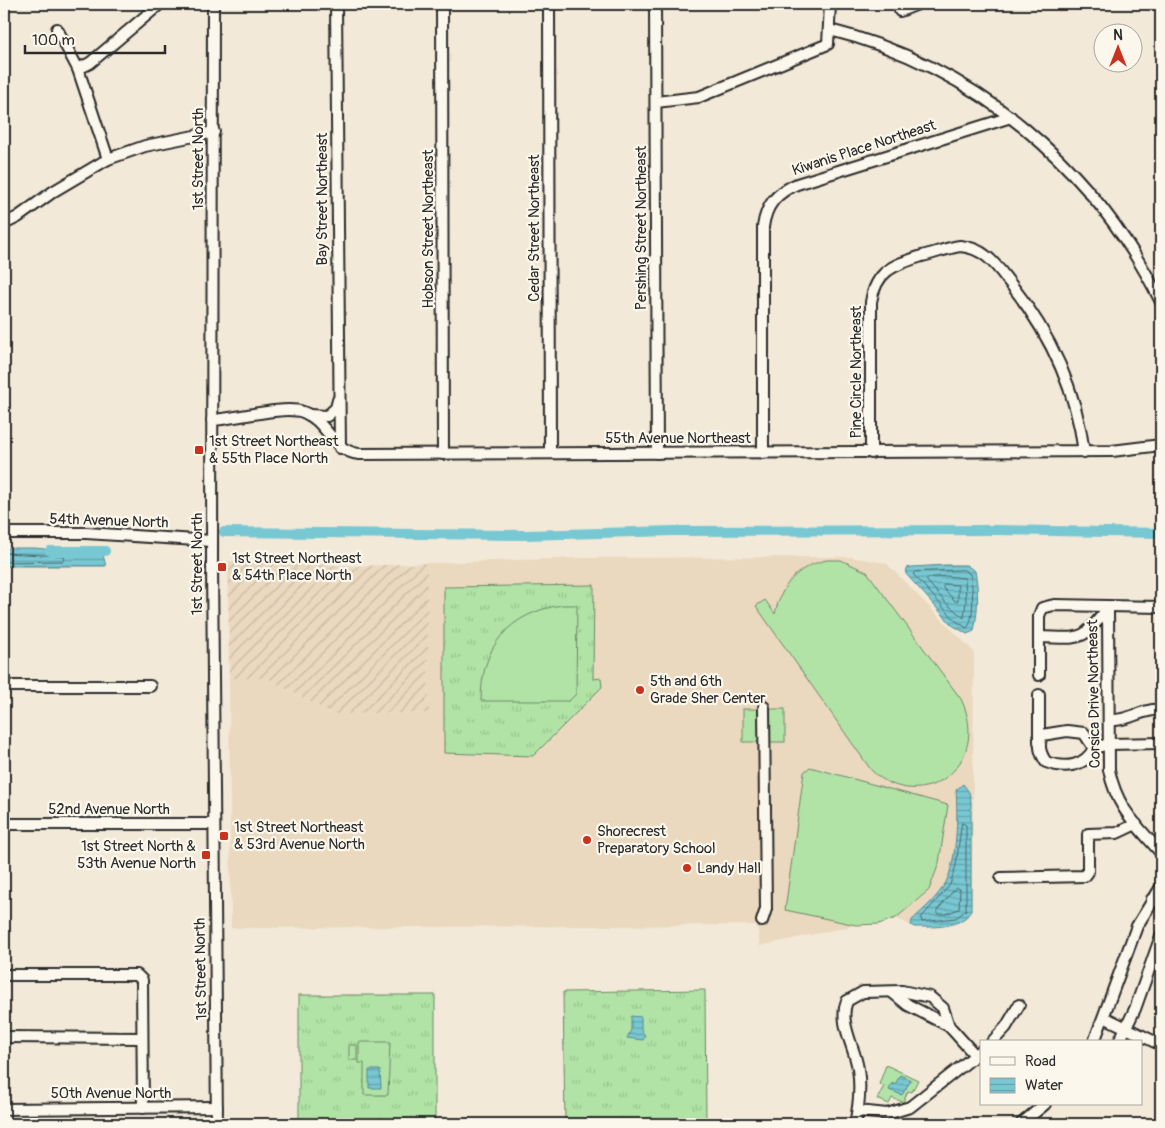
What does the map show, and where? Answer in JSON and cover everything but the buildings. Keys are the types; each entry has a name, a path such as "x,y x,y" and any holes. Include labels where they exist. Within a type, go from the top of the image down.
{"street":[{"path":"78,68 90,63 160,4"},
{"name":"1st Street North","path":"213,4 212,541 218,1124"},
{"name":"Bay Street Northeast","path":"336,4 338,394 340,448"},
{"name":"Hobson Street Northeast","path":"442,4 443,454"},
{"name":"Cedar Street Northeast","path":"549,4 550,453"},
{"name":"Pershing Street Northeast","path":"655,4 657,453"},
{"path":"656,102 686,100 736,82 828,44 830,4"},
{"path":"57,29 78,68 108,160"},
{"path":"830,30 884,46 941,72 1011,118 1049,150 1108,212 1141,262 1161,302"},
{"name":"Kiwanis Place Northeast","path":"763,453 763,227 766,209 770,202 781,192 796,184 1011,118"},
{"path":"4,224 18,217 54,191 108,160 145,146 214,132"},
{"name":"Pine Circle Northeast","path":"871,453 872,292 882,274 901,263 960,246 969,247 987,255 1033,313 1054,352 1074,402 1084,452"},
{"name":"Bay Street Northeast","path":"308,414 322,416 332,413 337,403 338,394"},
{"path":"212,420 289,410 308,414 322,426 340,448"},
{"name":"55th Avenue Northeast","path":"340,448 346,452 359,454 871,453 1084,452 1128,450 1161,445"},
{"name":"54th Avenue North","path":"4,533 86,533 212,541"},
{"path":"1039,675 1039,616 1042,608 1054,605 1161,608"},
{"path":"1039,637 1077,638 1084,636 1108,608"},
{"name":"Corsica Drive Northeast","path":"1108,608 1109,770 1114,792 1123,809 1161,853"},
{"path":"4,686 150,686"},
{"path":"1039,695 1040,753 1046,762 1053,765 1084,763 1090,757 1094,748"},
{"path":"762,921 766,909 764,707"},
{"path":"1109,720 1120,721 1138,712 1161,710"},
{"path":"1040,742 1042,735 1067,731 1084,733 1094,748"},
{"path":"1094,748 1109,744 1161,743"},
{"name":"52nd Avenue North","path":"4,824 214,824"},
{"path":"1001,878 1085,876 1088,872 1088,834 1117,833 1136,824"},
{"path":"1095,1040 1137,926 1157,901 1161,887"},
{"path":"1120,1040 1127,1028 1161,936"},
{"path":"4,975 137,976 142,980 142,1108"},
{"path":"855,1124 858,1111 858,1069 846,1027 844,1008 847,1001 864,992 914,992 930,997 943,1008 949,1026"},
{"path":"858,1111 887,1114 910,1107 978,1053 949,1026 908,1005 892,992"},
{"path":"994,1040 1006,1027 1018,1005"},
{"path":"1104,1017 1161,1045"},
{"path":"4,1037 141,1038"},
{"path":"1021,1124 1043,1106"},
{"name":"50th Avenue North","path":"4,1108 218,1107"}],"shaded area":[{"path":"850,557 886,563 974,652 972,902 971,911 967,918 948,925 914,927 896,918 879,924 856,925 760,946 757,925 231,928 229,678 267,678 332,714 429,713 427,563 584,558"},
{"path":"228,561 360,566 427,563 429,713 332,714 267,678 229,678"}],"green space":[{"path":"827,560 841,560 867,572 961,699 968,723 967,744 960,763 947,777 930,786 911,788 891,783 871,770 756,606 765,600 775,614 781,594 792,578 807,567"},
{"path":"594,585 593,679 601,678 602,687 533,756 444,753 444,587"},
{"path":"562,605 577,605 576,694 569,701 481,701 482,682 486,664 492,649 501,636 527,616 543,609"},
{"path":"743,709 785,709 785,742 743,742"},
{"path":"810,767 948,805 939,863 929,890 896,918 879,924 856,925 785,910 804,772"},
{"path":"705,990 706,1124 565,1124 563,992"},
{"path":"299,995 435,995 435,1124 299,1124"},
{"path":"359,1042 390,1042 388,1095 364,1095 364,1063 359,1063"},
{"path":"349,1045 357,1045 357,1060 349,1060"},
{"path":"886,1065 918,1080 912,1092 908,1091 903,1102 892,1098 889,1104 877,1099 884,1086 879,1084"}],"water":[{"path":"4,548 35,548 103,555 106,566 4,566"},
{"path":"966,565 975,571 976,616 974,631 967,634 952,625 906,574 907,568"},
{"path":"963,784 969,792 971,802 971,911 960,921 946,926 914,927 911,925 912,920 939,892 950,873 956,837 956,790"},
{"path":"631,1016 641,1017 641,1029 645,1036 643,1040 627,1038 631,1030"},
{"path":"369,1070 380,1070 381,1088 369,1088"},
{"path":"900,1075 911,1080 902,1095 889,1090 892,1083 895,1085"}],"waterway":[{"path":"224,532 525,535 674,531 995,530 1161,533"},
{"path":"50,551 105,551"}],"place":[{"name":"1st Street Northeast & 55th Place North","path":"199,450"},
{"name":"1st Street Northeast & 54th Place North","path":"222,567"},
{"name":"5th and 6th Grade Sher Center","path":"640,690"},
{"name":"1st Street Northeast & 53rd Avenue North","path":"224,836"},
{"name":"Shorecrest Preparatory School","path":"587,840"},
{"name":"1st Street North & 53th Avenue North","path":"206,855"},
{"name":"Landy Hall","path":"687,868"}]}
